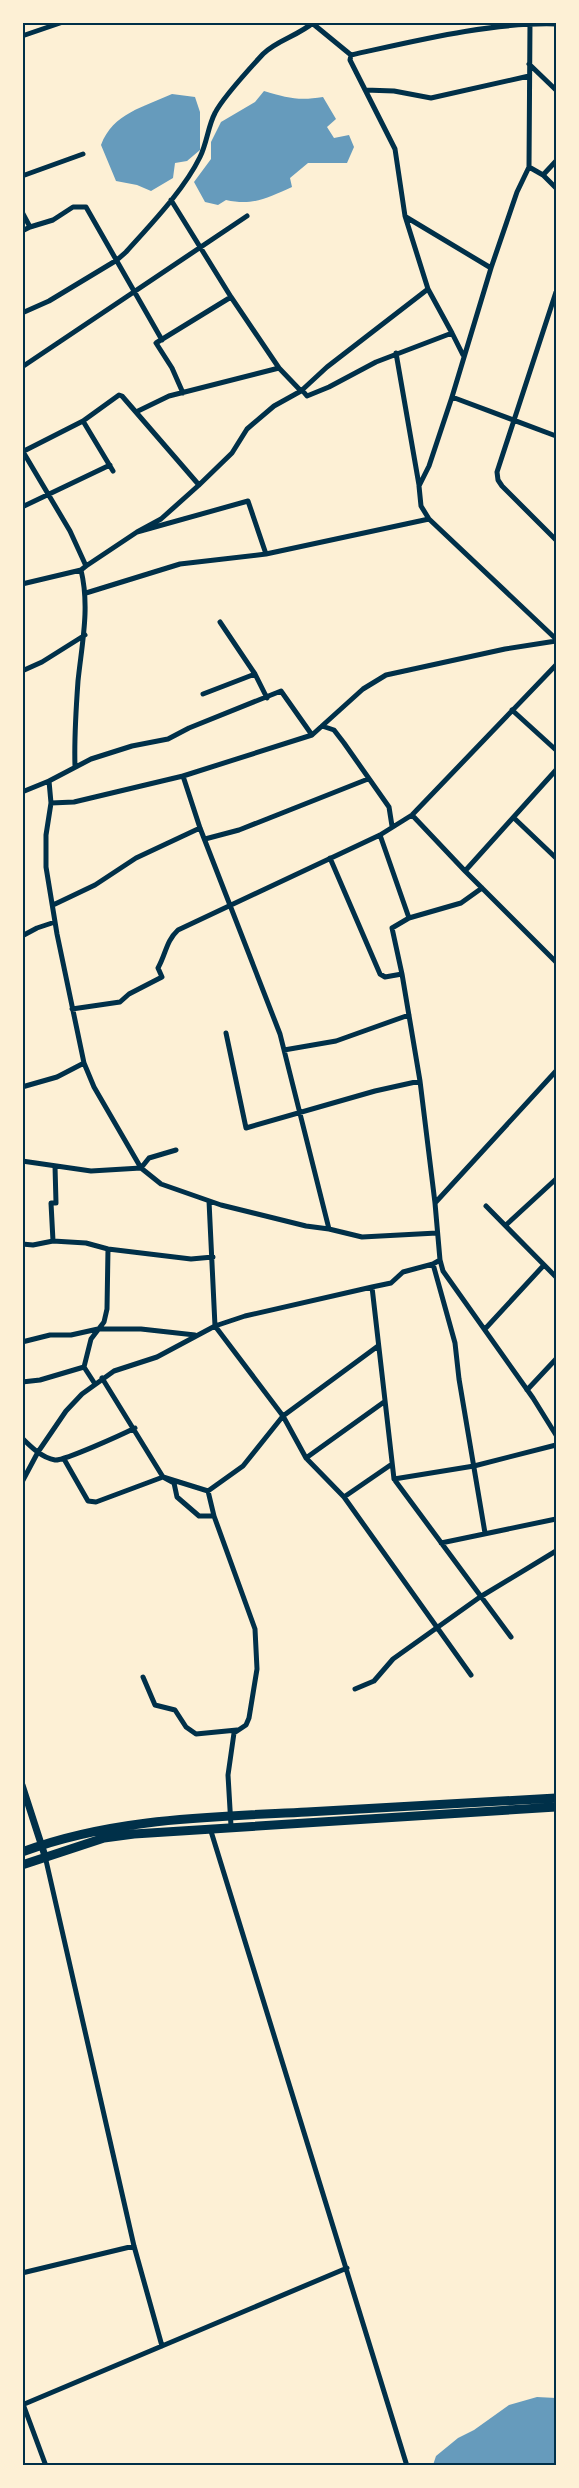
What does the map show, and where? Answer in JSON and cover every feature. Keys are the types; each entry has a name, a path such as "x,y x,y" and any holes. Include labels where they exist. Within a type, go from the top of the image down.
{"highway":[{"path":"22,1852 108,1828 188,1818 556,1798"},
{"path":"22,1864 104,1838 188,1829 556,1807"},
{"path":"188,1818 188,1829"}],"street":[{"path":"22,36 63,22"},
{"path":"22,313 49,301 117,260 171,200 200,157 215,113 264,54 275,44 296,36 312,23 351,55"},
{"path":"419,486 429,466 452,397 463,354 517,192 529,167 530,23"},
{"path":"351,55 421,40 530,23 556,24"},
{"path":"351,55 350,60 395,150 405,216 428,289 463,354"},
{"path":"529,64 556,90"},
{"path":"366,90 394,91 431,98 529,76"},
{"path":"22,176 83,154"},
{"path":"543,176 556,162"},
{"path":"529,167 556,188"},
{"path":"171,200 202,247 231,297 279,368 307,396 396,353 452,333"},
{"path":"22,231 53,220 73,207 86,207 162,340"},
{"path":"22,212 30,227"},
{"path":"22,367 247,216"},
{"path":"405,216 491,268"},
{"path":"22,584 83,568 137,532 161,519 232,452 247,429 274,406 301,391 327,367 428,289"},
{"path":"556,292 498,463 498,480 556,540"},
{"path":"183,393 172,368 156,344 231,297"},
{"path":"396,353 421,506 429,519 556,641"},
{"path":"136,412 152,402 279,368"},
{"path":"75,766 74,735 85,635 86,594 83,568 70,531 23,451 83,421 118,396 125,398 199,485"},
{"path":"452,397 513,418 556,436"},
{"path":"83,421 113,472"},
{"path":"22,507 110,465"},
{"path":"137,532 248,501 266,554"},
{"path":"86,594 180,564 266,554 429,519"},
{"path":"220,622 254,674 267,698"},
{"path":"22,671 42,662 85,635"},
{"path":"50,803 74,802 184,776 312,736 363,689 386,675 505,648 556,641"},
{"path":"72,1009 120,1002 129,994 162,977 158,968 171,937 178,930 380,835 412,815 556,665"},
{"path":"202,694 254,674"},
{"path":"22,792 49,781 75,766 132,746 168,739 189,728 283,692 312,736"},
{"path":"512,710 556,750"},
{"path":"322,726 334,730 389,807 392,826"},
{"path":"464,871 556,770"},
{"path":"184,776 200,828 232,904 280,1034 328,1229"},
{"path":"205,839 239,830 368,779"},
{"path":"49,781 50,803 46,867 55,922 84,1063 94,1087 141,1168 161,1184 209,1201 290,1222 362,1237 437,1233"},
{"path":"412,815 464,871 556,962"},
{"path":"514,818 556,858"},
{"path":"53,906 94,885 136,858 200,828"},
{"path":"380,835 409,918"},
{"path":"330,858 380,974 385,977 402,974"},
{"path":"482,888 461,903 409,918 392,928 402,974 420,1081 436,1204 440,1260 447,1279 485,1329 556,1435"},
{"path":"22,936 37,928 55,922"},
{"path":"284,1050 336,1041 409,1015"},
{"path":"226,1033 246,1128 375,1091 420,1081"},
{"path":"22,1087 57,1077 84,1063"},
{"path":"436,1204 556,1074"},
{"path":"22,1161 91,1171 141,1168 149,1158 176,1150"},
{"path":"53,1241 50,1203 56,1203 55,1166"},
{"path":"506,1225 556,1181"},
{"path":"209,1201 215,1326 283,1416 306,1458 344,1497 471,1675"},
{"path":"22,1206 22,1213"},
{"path":"486,1206 556,1277"},
{"path":"22,1244 33,1245 53,1241 86,1243 108,1249 192,1259 213,1257"},
{"path":"95,1384 84,1367 91,1339 104,1322 107,1309 108,1249"},
{"path":"22,1482 38,1452 66,1411 102,1378 126,1366 157,1357 215,1326 245,1316 391,1283 403,1272 433,1264 440,1260"},
{"path":"433,1264 455,1343 459,1379 485,1533"},
{"path":"485,1329 544,1265"},
{"path":"372,1287 394,1479 511,1637"},
{"path":"22,1342 50,1335 71,1335 98,1329 141,1329 197,1335"},
{"path":"208,1491 243,1466 283,1416 378,1346"},
{"path":"527,1390 556,1359"},
{"path":"22,1382 40,1380 84,1367"},
{"path":"102,1378 135,1428 163,1477 174,1483 176,1498 199,1516 214,1516"},
{"path":"306,1458 384,1402"},
{"path":"22,1438 38,1452 54,1460 64,1459 135,1428"},
{"path":"394,1479 474,1466 556,1444"},
{"path":"64,1459 88,1501 96,1502 163,1477 208,1491"},
{"path":"344,1497 392,1464"},
{"path":"208,1491 214,1516 255,1629 256,1680 250,1699 249,1718 246,1725 234,1733 228,1775 232,1826"},
{"path":"441,1543 556,1519"},
{"path":"355,1689 374,1680 393,1659 480,1597 556,1551"},
{"path":"143,1677 155,1705 175,1710 186,1727 196,1734 240,1730"},
{"path":"22,1785 45,1856 134,2246 162,2346"},
{"path":"210,1828 347,2268 406,2466"},
{"path":"22,2273 134,2246"},
{"path":"46,2466 23,2405 347,2268"}],"water":[{"path":"264,91 293,98 323,97 336,119 327,127 334,138 349,135 354,147 347,163 308,163 290,178 292,187 260,200 236,202 226,200 218,205 205,202 194,182 211,159 211,142 221,122 255,102"},
{"path":"172,94 195,97 200,112 200,150 187,161 175,163 173,178 151,191 137,185 116,181 101,145 106,134 121,118 140,107"},
{"path":"537,2397 556,2398 556,2465 433,2465 436,2456 458,2438 474,2430 509,2405"}]}
